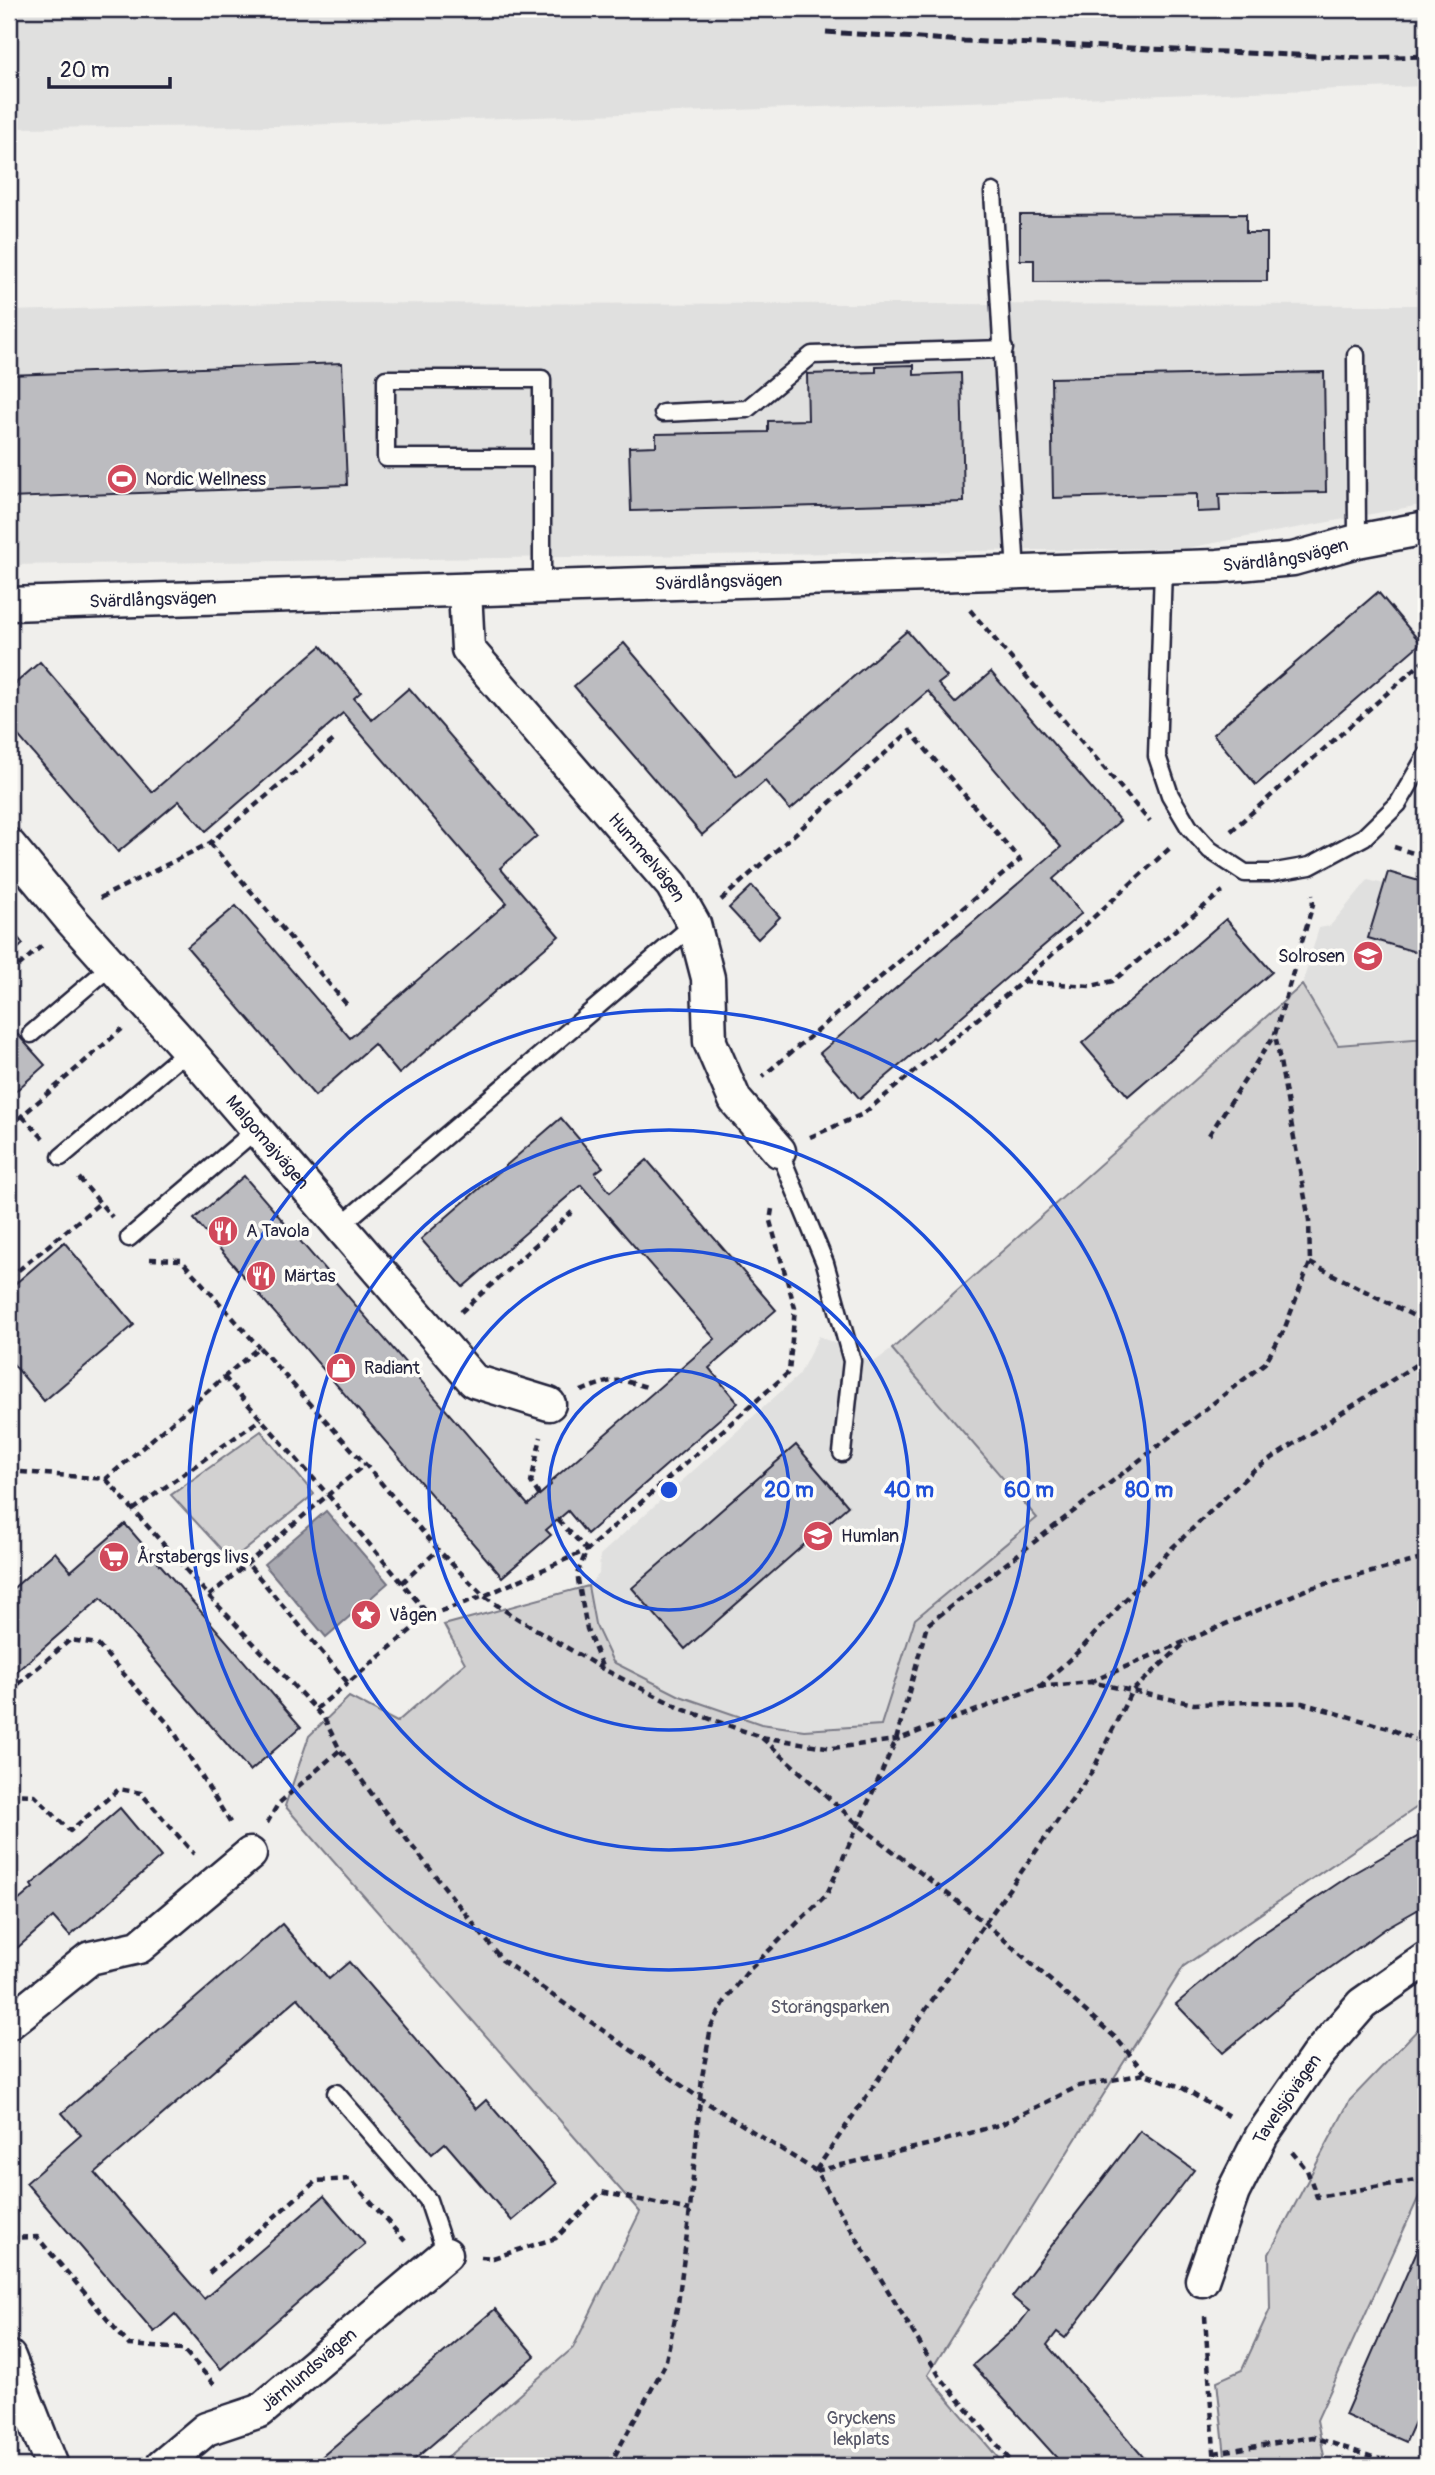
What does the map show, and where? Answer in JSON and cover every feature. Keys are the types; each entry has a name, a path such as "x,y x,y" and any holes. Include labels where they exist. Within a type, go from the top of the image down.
{"street":[{"name":"Svärdlångsvägen","path":"9,604 1163,568 1293,559 1357,541 1426,528"},
{"name":"Hummelvägen","path":"465,590 468,649 672,885 694,924 708,978 710,1042 735,1100 779,1151"},
{"name":"Malgomajvägen","path":"9,845 72,921 188,1050 474,1381 549,1404"},
{"path":"9,2023 90,1958 139,1947 250,1854"},
{"name":"Tavelsjövägen","path":"1202,2280 1233,2192 1262,2135 1316,2057 1362,2004 1426,1959"},
{"name":"Järnlundsvägen","path":"162,2466 206,2429 260,2411 438,2261"},
{"path":"9,2357 15,2386 52,2466"}],"lane":[{"path":"993,192 1016,573"},
{"path":"663,413 747,410 813,355 1004,349"},
{"path":"1356,355 1357,541"},
{"path":"542,458 386,458 386,379 542,379 542,458 542,588"},
{"path":"1163,568 1157,756 1170,795 1189,827 1210,850 1245,873 1270,873 1310,866 1364,837 1398,804 1426,756"},
{"path":"340,1226 694,924"},
{"path":"31,1034 112,965"},
{"path":"61,1157 188,1050"},
{"path":"129,1238 257,1129"},
{"path":"779,1151 825,1263 852,1361 842,1453"},
{"path":"336,2093 428,2200 438,2261"}],"path":[{"path":"940,575 1153,826"},
{"path":"1210,850 1426,659"},
{"path":"694,924 910,731 1020,860 735,1100"},
{"path":"9,974 100,898 210,843 335,739"},
{"path":"210,843 348,1006"},
{"path":"1209,1135 1275,1034 1313,904 1310,866"},
{"path":"1022,982 1091,986 1113,981 1245,873"},
{"path":"9,1127 149,1007"},
{"path":"609,2466 665,2365 678,2304 702,2077 711,2027 725,2001 748,1971 827,1894 896,1740 927,1625 1265,1363 1284,1330 1310,1263 1309,1220 1275,1034"},
{"path":"9,1278 100,1203"},
{"path":"435,1336 572,1212"},
{"path":"1310,1263 1426,1322"},
{"path":"106,1479 259,1347 365,1464 438,1550 484,1596 603,1669 682,1709 761,1737 833,1748 896,1740 1039,1687 1090,1682 1310,1588 1426,1558"},
{"path":"1039,1687 1080,1650 1172,1548 1254,1470 1426,1358"},
{"path":"224,1377 429,1615"},
{"path":"607,1381 627,1380 649,1388"},
{"path":"539,1495 531,1482 549,1404"},
{"path":"133,1510 261,1419"},
{"path":"209,1596 365,1464"},
{"path":"9,1471 106,1479 209,1596 324,1718 340,1750 382,1808 502,1960 701,2099 816,2171 940,2377 1015,2466"},
{"path":"558,1520 587,1550 577,1574 587,1629 603,1669"},
{"path":"402,1583 438,1550"},
{"path":"247,1563 348,1684"},
{"path":"315,1709 429,1615 484,1596"},
{"path":"9,1692 70,1640 97,1644 171,1727 250,1854 278,1804 340,1750"},
{"path":"816,2171 1091,1772 1131,1692 1187,1641"},
{"path":"1090,1682 1194,1704 1302,1703 1388,1728 1426,1744"},
{"path":"761,1737 858,1824 985,1923 1116,2038 1146,2074 1181,2087 1262,2135"},
{"path":"9,1794 34,1794 69,1831 119,1789 141,1793 218,1881"},
{"path":"816,2171 1002,2124 1079,2086 1146,2074"},
{"path":"1307,2170 1317,2197 1415,2180 1426,2185"},
{"path":"209,2273 316,2181 350,2179 438,2261 493,2258 556,2238 601,2192 690,2210"},
{"path":"9,2238 37,2237 129,2345 183,2349 243,2417"},
{"path":"1202,2280 1214,2466"},
{"path":"1214,2453 1313,2437 1401,2466"}],"shaded area":[{"path":"9,9 1426,9 1426,86 275,126 9,128"},
{"path":"279,303 1426,305 1426,504 1187,548 9,565 9,311"},
{"name":"Solrosen","path":"1388,872 1426,883 1426,1038 1338,1045 1302,985 1319,928 1330,926 1368,880 1384,884"},
{"name":"Humlan","path":"819,1336 874,1362 892,1349 1038,1518 915,1619 881,1725 804,1730 761,1724 680,1696 613,1662 595,1624 588,1586 599,1574 600,1555 799,1375"},
{"path":"326,1511 388,1583 326,1637 264,1564"}],"green space":[{"name":"Storängsparken","path":"1302,985 1338,1045 1426,1038 1426,1801 1184,1966 928,2375 1005,2466 437,2466 573,2348 640,2212 285,1806 309,1736 349,1697 397,1722 465,1663 444,1625 588,1586 595,1624 613,1662 680,1696 761,1724 804,1730 881,1725 915,1619 1037,1518 892,1349"},
{"path":"261,1431 314,1494 232,1561 171,1495"},
{"path":"1426,2021 1426,2181 1317,2420 1326,2466 1226,2466 1217,2381 1242,2370 1270,2309 1269,2254 1350,2100"}],"building":[{"path":"1246,214 1246,233 1267,233 1267,281 1034,282 1034,260 1020,260 1020,215"},
{"path":"342,363 347,485 9,498 9,375"},
{"path":"914,365 914,375 961,373 964,502 631,511 629,447 656,446 656,434 768,432 768,421 808,420 807,374 876,372 876,366"},
{"path":"1324,372 1326,492 1219,494 1220,511 1197,512 1197,494 1053,498 1051,378"},
{"path":"1378,592 1421,643 1256,785 1213,734"},
{"path":"907,631 947,677 938,684 955,703 991,672 1120,821 1053,879 1082,913 935,1039 933,1037 860,1099 820,1053 1061,847 928,691 790,810 765,781 702,835 574,686 624,643 737,776"},
{"path":"321,646 361,692 354,698 372,720 409,688 537,836 500,868 559,936 399,1074 374,1044 315,1096 187,947 236,906 350,1038 507,903 343,713 206,831 179,801 118,852 9,725 9,689 40,662 152,792"},
{"path":"1388,872 1426,883 1426,955 1368,938"},
{"path":"752,886 780,917 758,939 729,908"},
{"path":"1226,919 1272,972 1128,1096 1082,1043"},
{"path":"9,927 23,944 9,957"},
{"path":"9,1025 45,1065 9,1097"},
{"path":"561,1118 603,1167 595,1173 610,1192 647,1160 776,1310 709,1368 738,1403 587,1534 568,1511 546,1530 551,1535 502,1577 194,1219 244,1176 528,1505 551,1485 550,1482 715,1339 581,1185 463,1287 421,1239"},
{"path":"64,1242 134,1325 44,1401 9,1359 9,1289"},
{"path":"796,1445 848,1506 685,1649 632,1588"},
{"path":"125,1524 301,1727 250,1771 101,1598 9,1678 9,1592 55,1552 71,1571"},
{"path":"120,1808 161,1857 70,1936 53,1917 9,1955 9,1904 11,1907 33,1888 31,1885"},
{"path":"1426,1832 1426,1905 1389,1926 1295,1993 1223,2053 1176,2004 1253,1940 1352,1874"},
{"path":"282,1924 329,1979 349,1962 476,2109 486,2100 557,2183 512,2221 445,2143 432,2154 298,1998 95,2173 204,2299 324,2196 365,2244 221,2369 175,2314 154,2332 26,2183 81,2135 62,2113"},
{"path":"1140,2131 1194,2170 1065,2338 1057,2332 1047,2345 1151,2466 1064,2466 973,2365 1019,2324 1029,2311 1012,2297"},
{"path":"1426,2230 1426,2397 1406,2442 1345,2415"},
{"path":"495,2309 535,2356 407,2466 311,2466"}],"railway":[{"path":"826,32 964,41 1364,58 1426,56"}],"place":[{"name":"Nordic Wellness","path":"122,479"},
{"name":"Solrosen","path":"1368,956"},
{"name":"A Tavola","path":"223,1231"},
{"name":"Märtas","path":"261,1276"},
{"name":"Radiant","path":"341,1368"},
{"name":"Humlan","path":"818,1536"},
{"name":"Årstabergs livs","path":"114,1557"},
{"name":"Vågen","path":"366,1615"}],"park label":[{"name":"Gryckens lekplats","path":"861,2428"}]}
